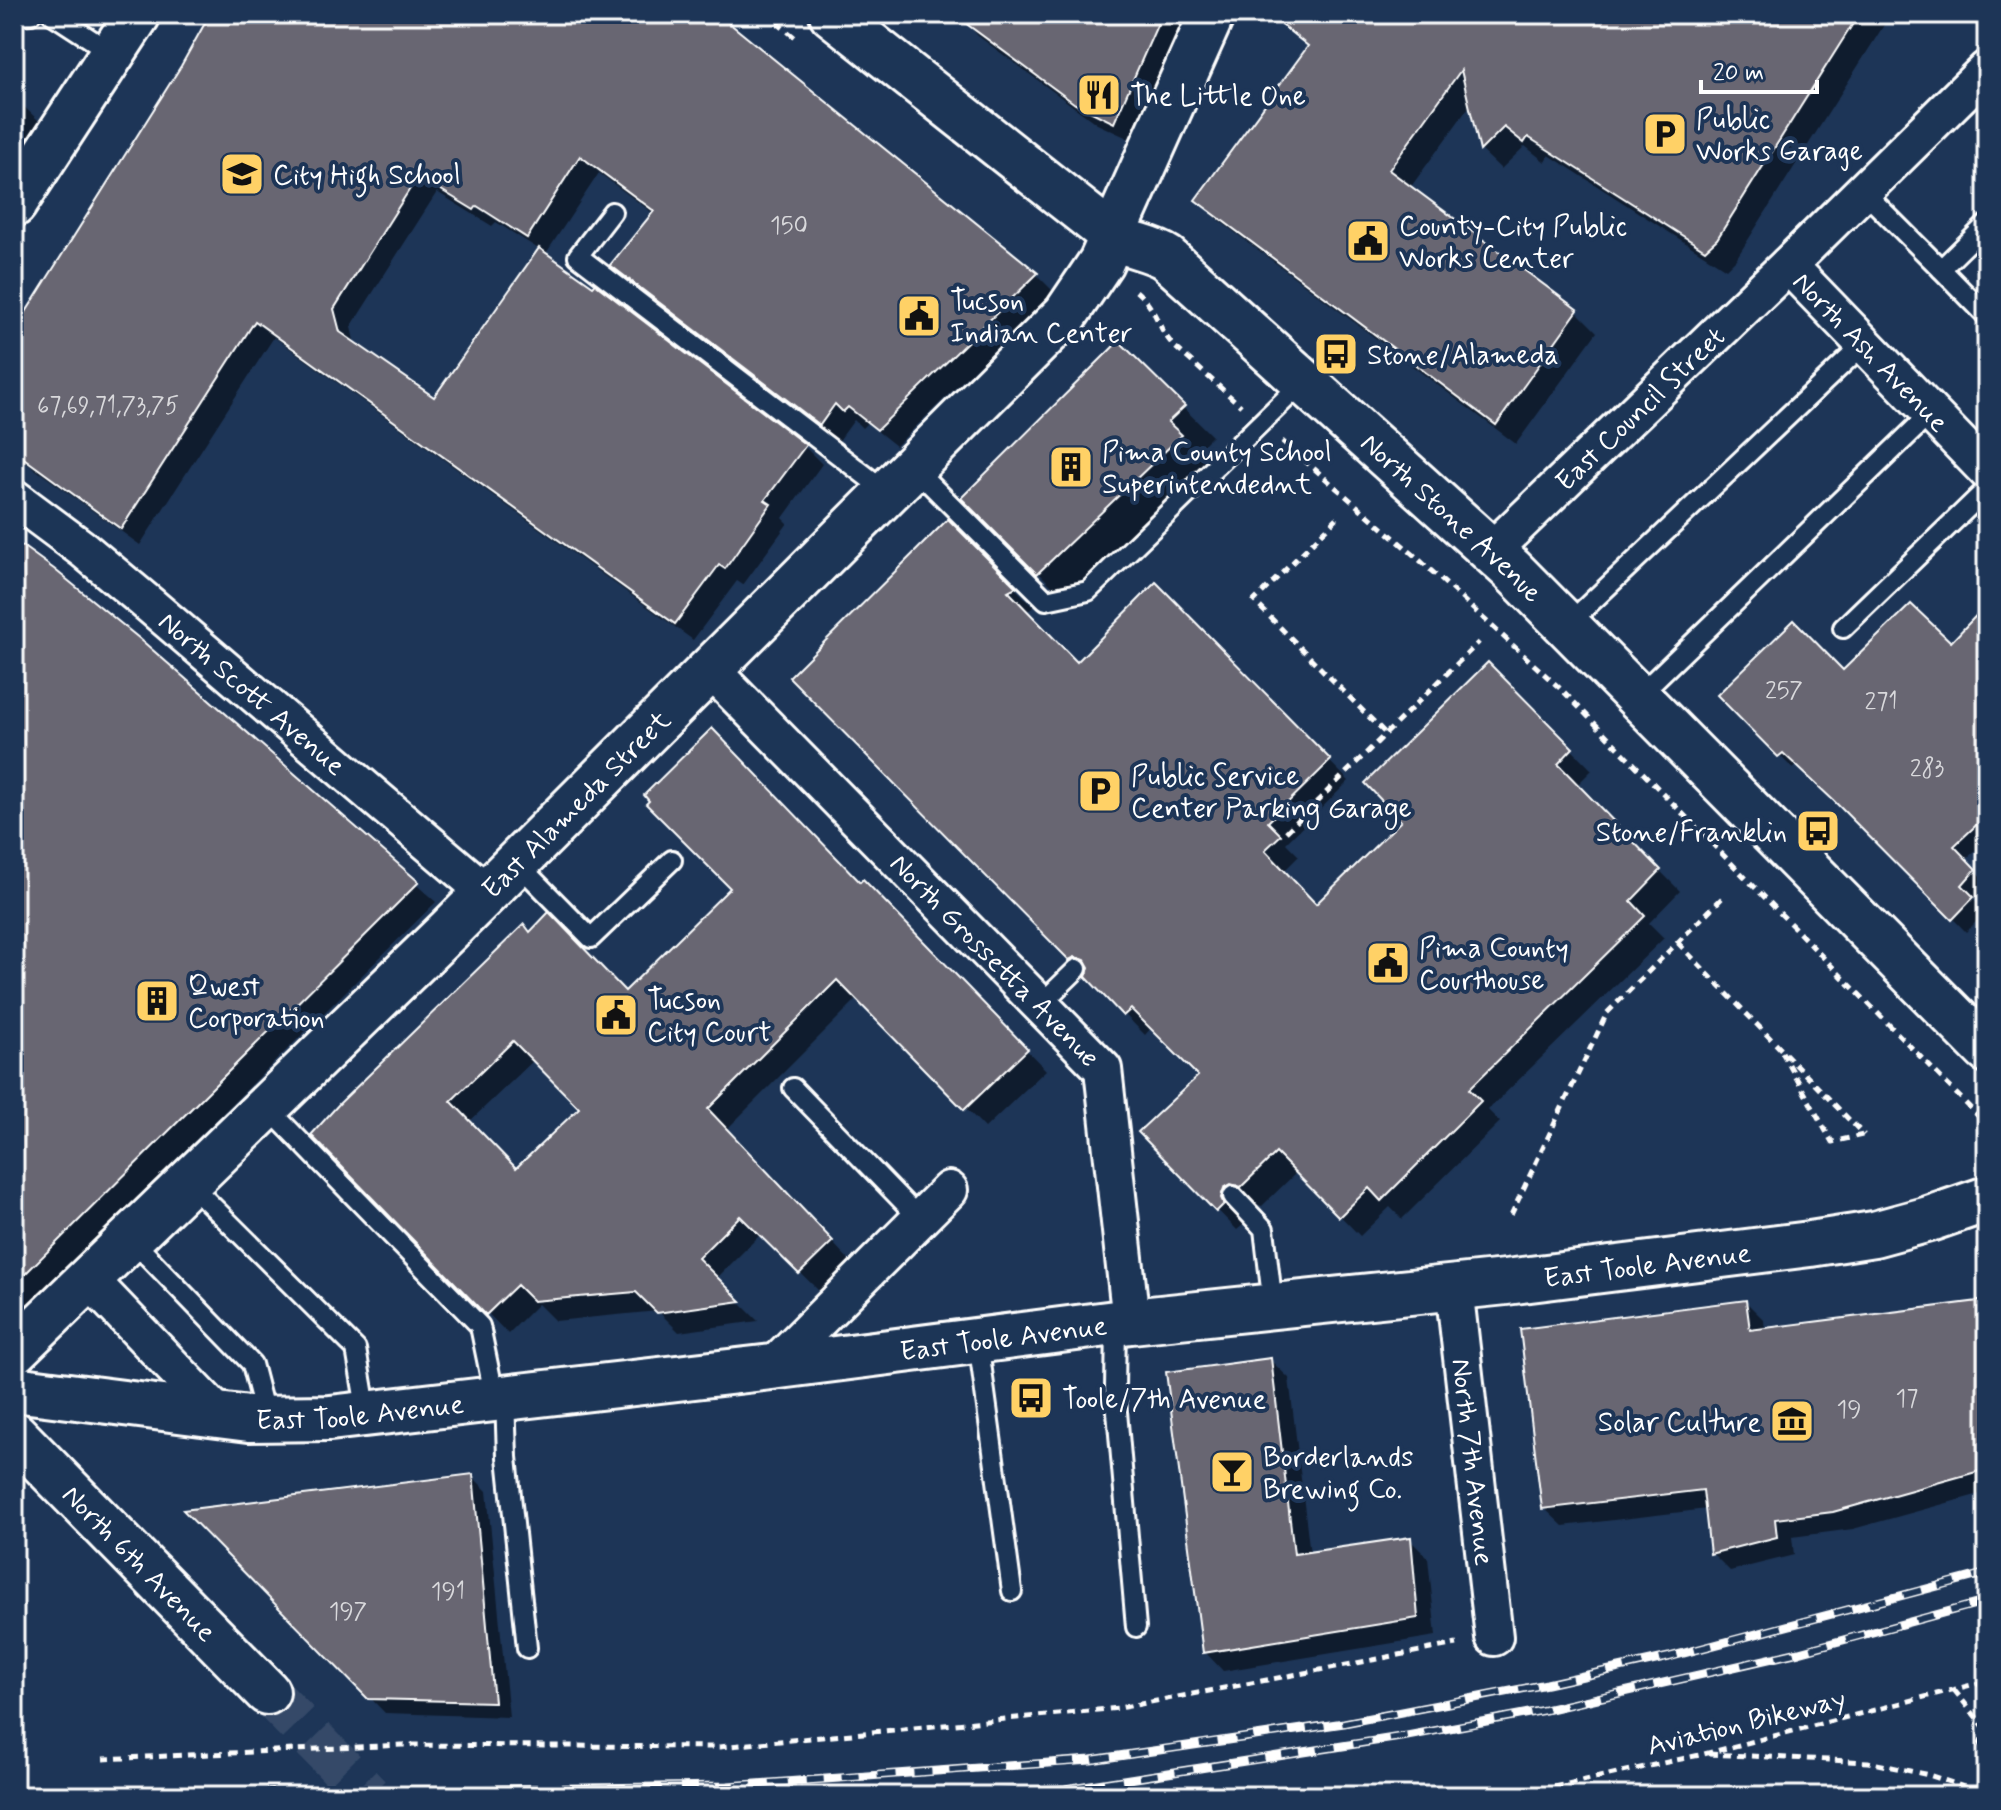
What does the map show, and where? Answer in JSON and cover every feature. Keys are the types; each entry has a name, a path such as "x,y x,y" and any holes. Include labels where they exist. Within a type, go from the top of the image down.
{"street":[{"path":"14,204 138,14"},
{"name":"North Stone Avenue","path":"832,14 1113,236 1126,244 1154,251 1167,258 1304,380 1491,551 1987,1050"},
{"name":"East Alameda Street","path":"14,1351 502,878 1066,314 1089,282 1113,236 1212,14"},
{"name":"East Council Street","path":"1491,551 1987,69"},
{"name":"North Ash Avenue","path":"1788,265 1985,470"},
{"name":"North Scott Avenue","path":"14,498 502,878"},
{"name":"North Grossetta Avenue","path":"711,670 1103,1069 1124,1322"},
{"path":"772,1367 949,1190"},
{"name":"East Toole Avenue","path":"14,1389 267,1420 367,1414 1124,1322 1454,1287 1874,1234 1987,1199"},
{"path":"90,1280 220,1416"},
{"name":"North 7th Avenue","path":"1454,1287 1494,1637"},
{"name":"North 6th Avenue","path":"14,1434 267,1692"}],"lane":[{"path":"14,15 31,14"},
{"path":"52,14 112,53"},
{"path":"1863,191 1987,316"},
{"path":"612,212 578,256 900,479 1046,600 1088,591 1304,380"},
{"path":"1941,269 1987,224"},
{"path":"1566,626 1864,344"},
{"path":"1637,697 1931,413"},
{"path":"1843,628 1985,470"},
{"path":"502,878 591,938 672,860"},
{"path":"1040,1005 1077,969"},
{"path":"793,1088 920,1219"},
{"path":"267,1107 480,1326 500,1398 527,1648"},
{"path":"189,1183 356,1349 367,1414"},
{"path":"1233,1196 1264,1229 1273,1306"},
{"path":"131,1239 252,1364 267,1420"},
{"path":"1124,1322 1115,1389 1136,1627"},
{"path":"978,1341 1012,1591"}],"path":[{"path":"1144,298 1156,313 1166,338 1174,346 1414,555 1564,692 1987,1125"},
{"path":"1337,518 1254,601 1386,734"},
{"path":"1286,832 1479,642"},
{"path":"1511,1215 1607,1013 1725,895"},
{"path":"1678,943 1778,1045 1864,1135 1832,1142 1778,1045"},
{"path":"103,1759 402,1745 719,1747 1119,1708 1494,1637"},
{"name":"Aviation Bikeway","path":"1513,1796 1704,1754 1987,1681"},
{"path":"1954,1690 1986,1727 1980,1743 1987,1762"},
{"path":"1704,1754 1868,1762 1929,1775 1987,1795"}],"building":[{"path":"210,14 718,14 1038,273 877,430 848,407 843,412 835,404 820,425 610,265 654,211 580,156 527,238 477,206 474,210 418,176 334,309 340,332 434,397 539,248 593,286 595,284 806,445 765,500 771,504 725,569 719,565 675,624 255,321 121,529 14,451 14,331 181,66"},
{"path":"953,14 1162,14 1114,123 1075,104"},
{"path":"1268,14 1859,14 1717,239 1705,250 1528,137 1524,143 1504,127 1480,151 1461,70 1389,170 1578,310 1496,425 1195,200 1308,46"},
{"name":"Pima County School Superintendednt","path":"1119,341 1185,406 1168,422 1182,435 1037,574 961,498"},
{"path":"948,519 1016,587 1008,591 1077,662 1156,582 1331,760 1268,822 1281,835 1265,850 1316,904 1401,821 1365,783 1488,662 1573,748 1558,764 1661,870 1631,901 1645,916 1469,1089 1481,1101 1381,1201 1369,1188 1339,1217 1276,1153 1241,1187 1231,1184 1224,1188 1221,1198 1224,1204 1216,1212 1138,1132 1198,1076 1131,1009 1123,1016 1086,977 1089,967 1085,960 1075,957 1069,960 789,677"},
{"name":"Qwest Corporation","path":"14,540 140,639 419,882 14,1285"},
{"path":"1911,604 1951,642 1987,604 1987,815 1954,846 1976,869 1962,885 1974,897 1952,920 1834,801 1783,753 1778,757 1717,695 1794,620 1843,670"},
{"name":"Tucson City Court","path":"712,728 860,882 863,879 1028,1049 964,1110 837,980 708,1109 833,1241 799,1274 740,1216 698,1258 741,1301 657,1313 636,1292 533,1301 517,1285 486,1315 311,1135 524,924 530,932 549,912 625,991 730,888 646,804 649,801 644,795","holes":["513,1041 579,1108 516,1168 451,1101"]},
{"path":"1746,1300 1750,1330 1987,1300 1987,1469 1833,1512 1775,1519 1777,1537 1710,1554 1703,1490 1542,1509 1520,1329"},
{"name":"Borderlands Brewing Co.","path":"1271,1358 1294,1554 1411,1537 1418,1618 1203,1653 1166,1372"},
{"path":"473,1474 494,1702 368,1699 183,1510"}],"tunnel":[{"path":"267,1692 369,1796"}],"railway":[{"path":"14,1796 728,1786 1091,1760 1344,1723 1547,1684 1669,1657 1987,1573"},
{"path":"961,1796 1065,1789 1407,1736 1545,1710 1799,1652 1987,1601"}],"place":[{"name":"The Little One","path":"1099,95"},
{"name":"Public Works Garage","path":"1665,134"},
{"name":"City High School","path":"242,174"},
{"name":"County-City Public Works Center","path":"1368,241"},
{"name":"Tucson Indian Center","path":"919,316"},
{"name":"Stone/Alameda","path":"1336,354"},
{"name":"Pima County School Superintendednt","path":"1071,467"},
{"name":"Public Service Center Parking Garage","path":"1100,791"},
{"name":"Stone/Franklin","path":"1818,831"},
{"name":"Pima County Courthouse","path":"1388,963"},
{"name":"Qwest Corporation","path":"157,1001"},
{"name":"Tucson City Court","path":"616,1015"},
{"name":"Toole/7th Avenue","path":"1031,1398"},
{"name":"Solar Culture","path":"1792,1421"},
{"name":"Borderlands Brewing Co.","path":"1232,1472"}]}
